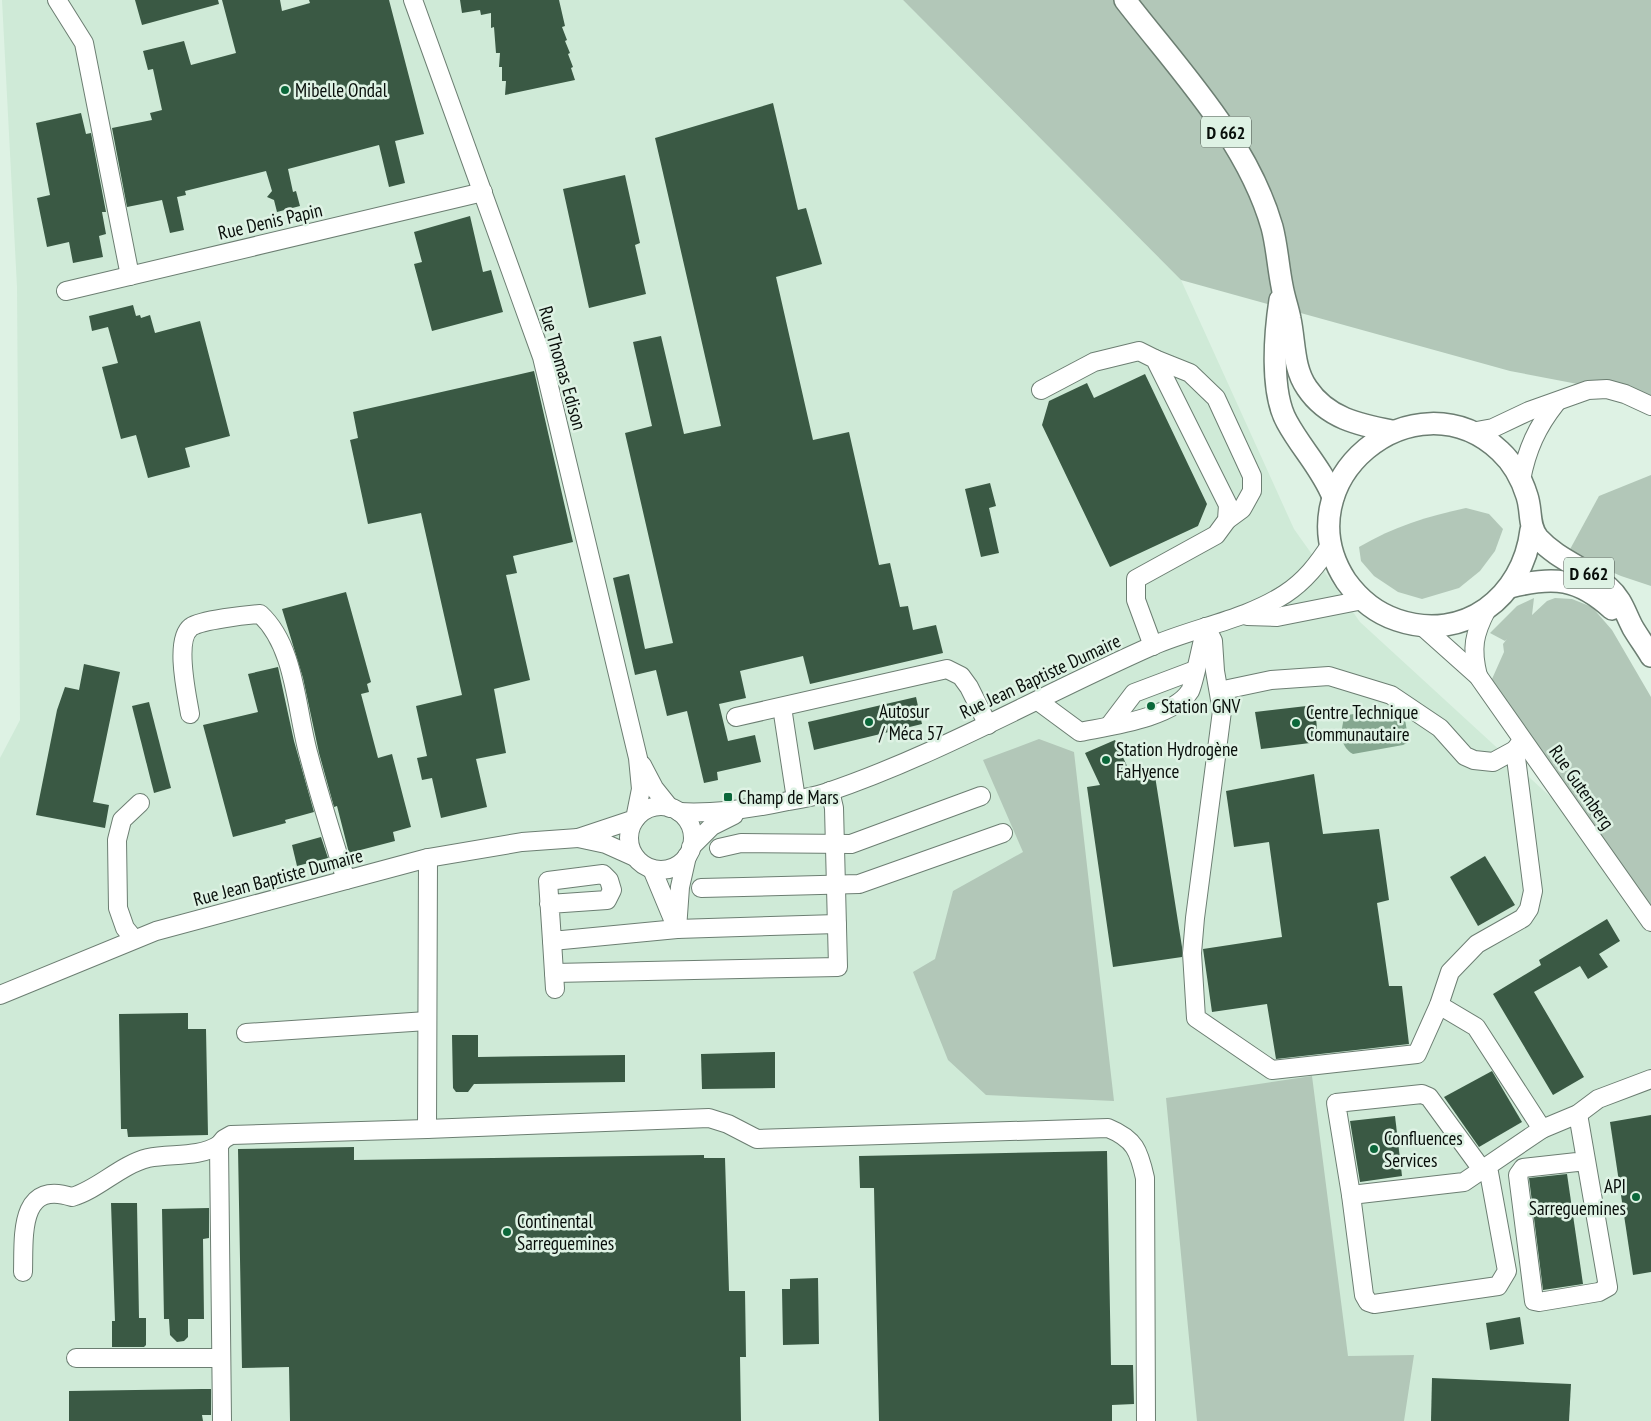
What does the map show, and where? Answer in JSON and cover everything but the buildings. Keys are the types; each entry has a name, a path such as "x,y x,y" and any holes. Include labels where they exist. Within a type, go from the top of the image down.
{"main road":[{"name":"D 662","path":"1124,0 1202,99 1242,158 1257,187 1272,226 1282,288 1290,319 1295,358 1307,388 1327,409 1342,418 1356,424 1392,431"},
{"name":"D 662","path":"1282,288 1277,320 1278,395 1286,420 1317,464 1334,497"},
{"path":"1432,424 1452,426 1471,432 1500,452 1521,480 1527,496 1531,530 1525,560 1510,587 1487,609 1456,623 1422,626 1390,618 1363,600 1343,575 1331,544 1330,512 1342,476 1355,457 1372,442 1392,431 1432,424"},
{"name":"D 662","path":"1531,530 1554,553 1609,587 1622,602 1633,628 1651,656"},
{"name":"D 662","path":"1510,587 1545,580 1571,583 1599,597 1633,628"}],"street":[{"path":"57,0 84,42 130,276"},
{"name":"Rue Thomas Edison","path":"413,0 542,357 638,758 641,789 635,819"},
{"name":"Rue Denis Papin","path":"66,292 483,192"},
{"path":"1041,390 1094,362 1139,352 1190,373 1216,398 1252,476 1252,491 1242,509 1227,520 1216,535 1136,579 1136,600 1153,646"},
{"path":"1155,359 1228,504 1227,520"},
{"path":"1471,432 1493,428 1588,390 1607,389 1651,406"},
{"path":"1521,480 1530,442 1540,423 1556,403"},
{"name":"Rue Jean Baptiste Dumaire","path":"675,810 706,813 741,811 830,791 988,725 1153,646 1244,616 1285,594 1306,579 1331,544"},
{"name":"Rue Jean Baptiste Dumaire","path":"1244,616 1277,617 1363,600"},
{"name":"Rue Gutenberg","path":"1487,609 1478,626 1473,645 1473,657 1478,676 1519,745 1651,922"},
{"path":"190,714 184,682 183,638 191,627 260,614 273,626 292,674 308,754 346,880"},
{"name":"Rue Gutenberg","path":"1422,626 1478,676"},
{"path":"1038,701 1080,732 1114,720 1142,721 1178,702 1190,690 1206,627"},
{"path":"1206,627 1213,641 1218,691 1222,711 1192,953 1196,1018 1272,1070 1417,1054 1439,1005 1450,972 1477,944 1523,918 1529,909 1533,891 1519,745 1493,762 1474,760 1465,756 1440,728 1391,695 1329,676 1271,680 1218,691"},
{"path":"736,717 947,670 961,676 969,687 988,725"},
{"path":"1114,720 1134,693 1193,676"},
{"path":"782,707 796,800"},
{"name":"Rue Thomas Edison","path":"638,758 654,788 675,810"},
{"path":"550,904 554,981 838,967 834,808 830,791"},
{"path":"719,848 740,843 851,844 981,796"},
{"path":"134,939 125,928 118,908 116,840 122,820 140,803"},
{"path":"677,929 680,887 689,852 691,828 675,810 651,808 635,819 629,838 635,857 652,868 672,868 689,852"},
{"name":"Rue Jean Baptiste Dumaire","path":"689,852 712,826 741,811"},
{"name":"Rue Jean Baptiste Dumaire","path":"0,995 134,939 346,880 428,858 522,842 578,838 635,819"},
{"path":"701,888 859,884 1003,833"},
{"name":"Rue Jean Baptiste Dumaire","path":"578,838 606,844 635,857"},
{"path":"427,1130 428,858"},
{"path":"652,868 677,929"},
{"path":"552,941 677,929 837,924"},
{"path":"1439,1005 1476,1027 1542,1129"},
{"path":"246,1033 427,1021"},
{"path":"1351,1195 1464,1182 1486,1169 1542,1129 1578,1114 1598,1099 1651,1079"},
{"path":"1422,1094 1429,1096 1486,1169 1507,1271 1498,1286 1374,1304 1368,1302 1364,1296 1351,1195 1336,1103 1422,1094"},
{"path":"1578,1114 1586,1160 1608,1288 1598,1292 1539,1302 1534,1301 1518,1175 1522,1168 1586,1160"},
{"path":"23,1272 24,1219 34,1202 44,1195 61,1193 72,1197 109,1176 146,1159 209,1151 231,1136 709,1118 728,1124 757,1139 1108,1128 1125,1135 1134,1145 1140,1158 1145,1178 1146,1421"},
{"path":"219,1145 222,1421"},
{"path":"76,1358 221,1358"}],"shaded area":[{"path":"2,0 903,0 1181,280 1294,529 1360,622 1651,889 1651,1421 0,1421 0,758 20,720 17,287"},
{"path":"903,0 1651,0 1651,398 1510,371 1181,280"},
{"path":"1651,475 1651,586 1621,576 1568,553 1599,496"},
{"path":"1466,508 1489,514 1503,529 1495,551 1480,571 1459,588 1422,599 1398,592 1374,576 1361,561 1359,547 1372,540 1411,523"},
{"path":"1534,598 1532,615 1547,601 1555,598 1572,599 1592,607 1612,630 1651,697 1651,912 1498,695 1492,679 1504,652 1503,644 1507,639 1505,641 1490,633 1517,606"},
{"path":"1403,709 1409,742 1403,745 1353,754 1348,751 1342,736 1342,725 1345,715"},
{"path":"1039,739 1074,752 1114,1101 986,1095 948,1060 913,972 935,959 953,891 1023,852 983,760"},
{"path":"1312,1076 1348,1356 1414,1355 1404,1421 1197,1421 1166,1098"}],"place":[{"name":"Mibelle Ondal","path":"285,90"},
{"name":"Station GNV","path":"1151,706"},
{"name":"Autosur / Méca 57","path":"869,722"},
{"name":"Centre Technique Communautaire","path":"1296,723"},
{"name":"Station Hydrogène FaHyence","path":"1106,760"},
{"name":"Champ de Mars","path":"728,797"},
{"name":"Confluences Services","path":"1374,1149"},
{"name":"API Sarreguemines","path":"1636,1197"},
{"name":"Continental Sarreguemines","path":"507,1232"}]}
